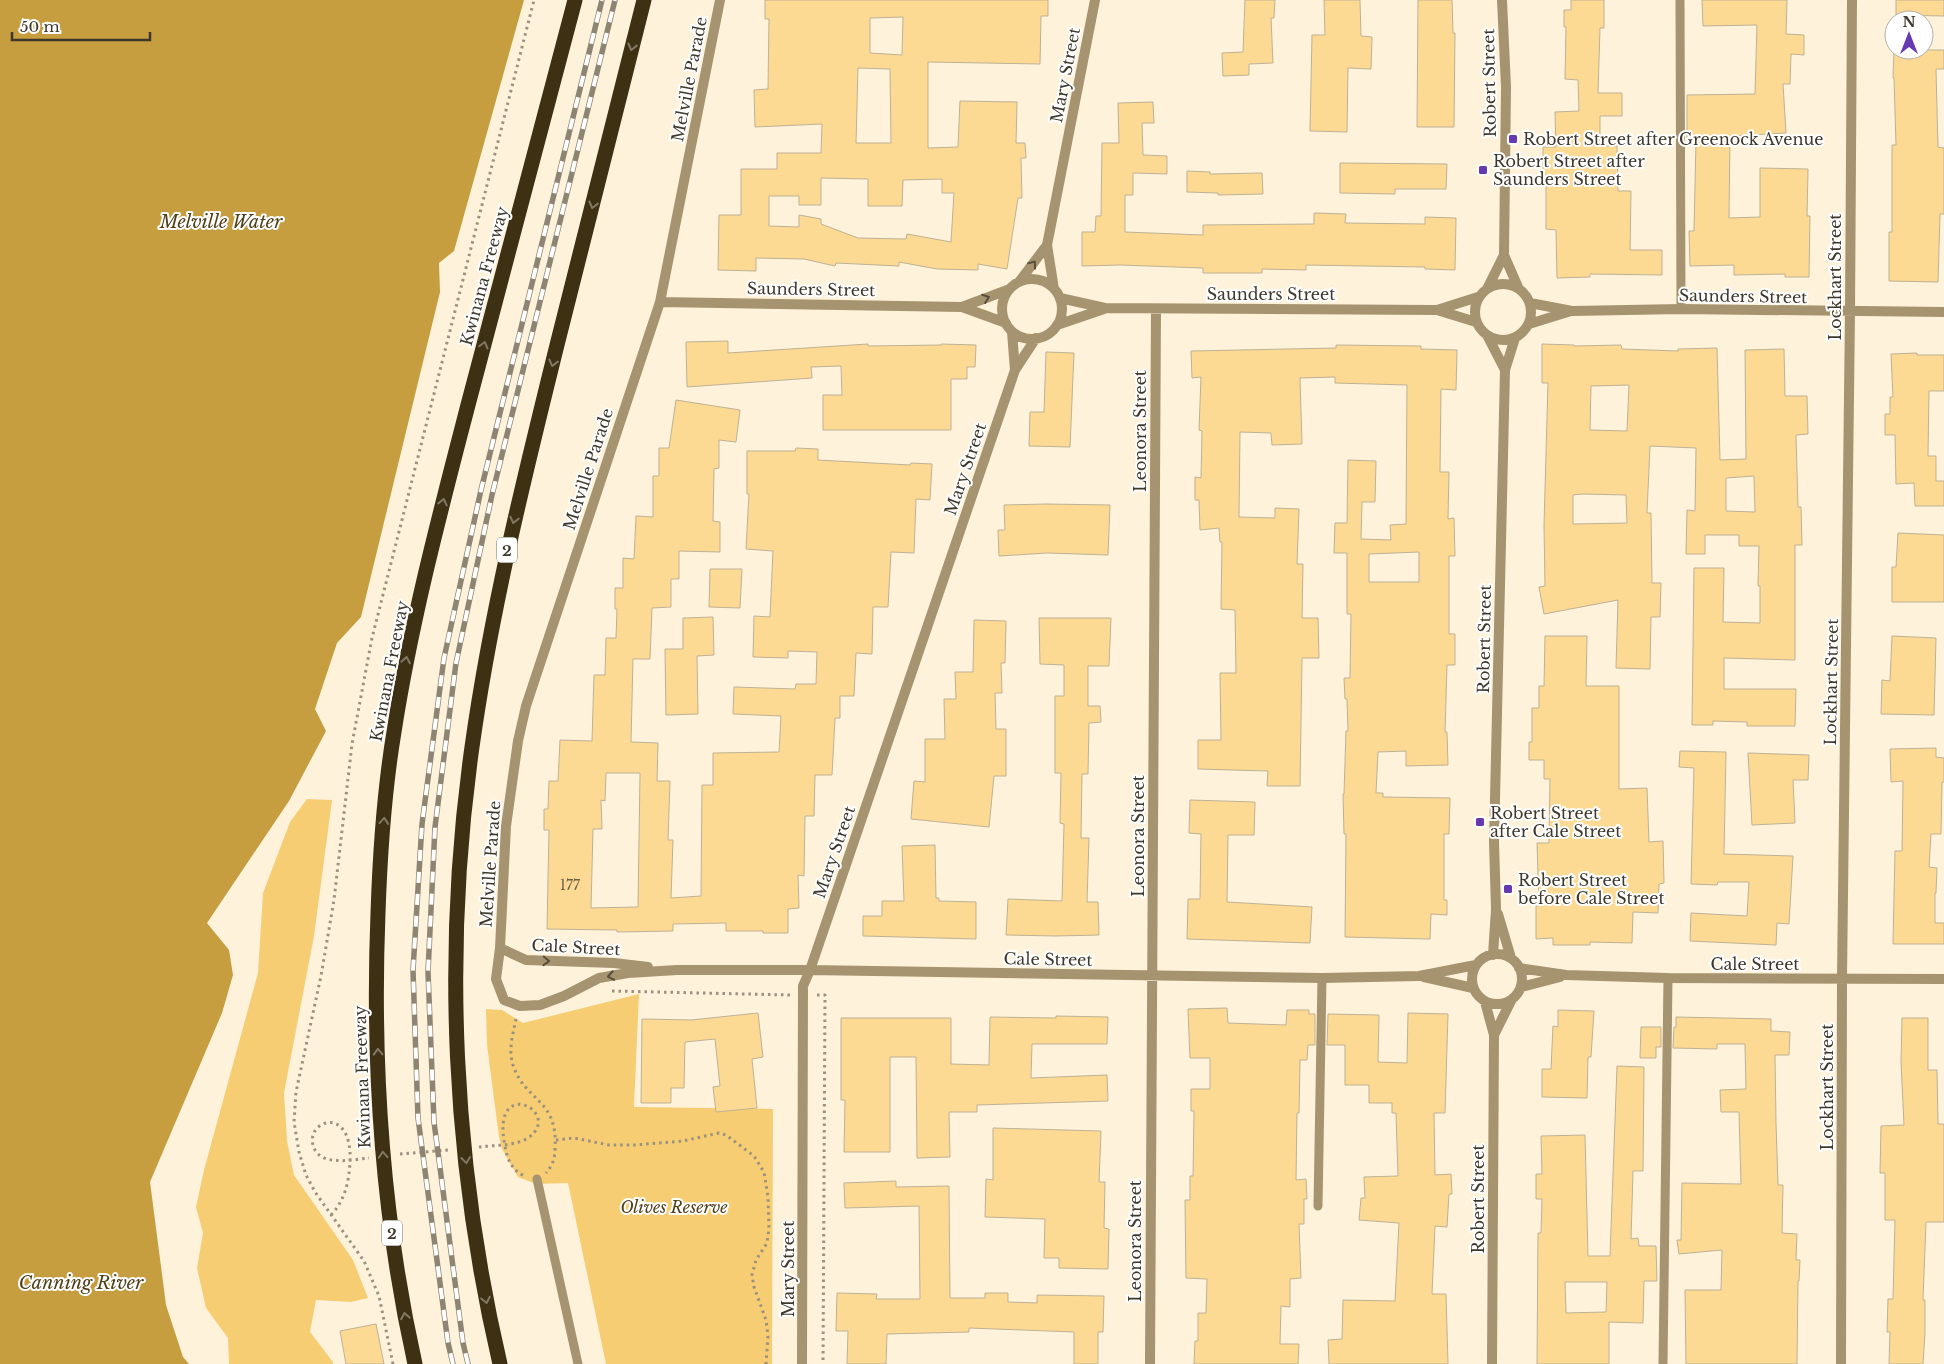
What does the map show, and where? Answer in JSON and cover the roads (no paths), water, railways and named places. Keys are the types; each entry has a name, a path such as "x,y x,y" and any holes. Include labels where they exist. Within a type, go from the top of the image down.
{"highway":[{"name":"Kwinana Freeway","path":"416,1364 402,1296 390,1219 380,1101 376,959 385,803 393,733 408,650 447,485 575,0"},
{"name":"2","path":"500,1364 477,1252 461,1112 455,952 463,826 474,731 501,576 644,0"}],"street":[{"name":"Melville Parade","path":"500,948 506,826 518,740 526,706 660,302 720,0"},
{"name":"Mary Street","path":"802,1364 803,986 1015,370 1036,338 1046,335 1057,325 1062,310 1047,245 1095,0"},
{"name":"Robert Street","path":"1502,0 1506,87 1504,255 1518,287"},
{"name":"Lockhart Street","path":"1842,1364 1842,979 1852,0"},
{"name":"Mary Street","path":"1015,370 1009,328 1002,306 1005,296 1010,289 1019,282 1047,245"},
{"name":"Robert Street","path":"1488,287 1504,255"},
{"path":"1019,282 1036,280 1046,283 1057,294"},
{"path":"1488,287 1498,283 1518,287 1530,303 1531,314 1529,324"},
{"name":"Saunders Street","path":"1436,310 1478,297 1488,287"},
{"name":"Saunders Street","path":"660,302 962,306 1010,289"},
{"name":"Saunders Street","path":"1057,294 1105,308 1436,310 1476,322"},
{"path":"1478,297 1474,312 1476,322 1481,330 1488,337 1505,340 1515,338"},
{"name":"Saunders Street","path":"1530,303 1572,311 1681,309 1944,312"},
{"name":"Saunders Street","path":"962,306 1009,328"},
{"name":"Saunders Street","path":"1057,325 1105,308"},
{"name":"Leonora Street","path":"1150,1364 1156,309"},
{"name":"Saunders Street","path":"1515,338 1529,324 1572,311"},
{"path":"1009,328 1021,337 1036,338"},
{"name":"Robert Street","path":"1488,337 1505,370"},
{"name":"Robert Street","path":"1493,955 1496,908 1494,842 1505,370 1515,338"},
{"name":"Robert Street","path":"1496,908 1511,958"},
{"name":"Cale Street","path":"677,970 614,963 526,960 500,948 496,979 504,1000 520,1006 540,1005 564,996 599,978 628,973 677,970 810,970 1322,978 1418,976 1476,965"},
{"path":"1493,955 1505,955 1511,958 1519,968 1522,980 1521,987 1512,1000 1505,1003 1494,1004 1485,1002 1473,988 1471,979 1476,965 1484,958 1493,955"},
{"name":"Cale Street","path":"1519,968 1566,975 1668,978 1944,979"},
{"name":"Cale Street","path":"1521,987 1566,975"},
{"name":"Cale Street","path":"1418,976 1473,988"},
{"name":"Robert Street","path":"1494,1035 1512,1000"},
{"name":"Robert Street","path":"1485,1002 1494,1035 1492,1364"}],"lane":[{"path":"1680,0 1681,309"},
{"path":"1318,1206 1322,978"},
{"path":"1663,1364 1668,978"},
{"path":"537,1179 578,1364"}],"water":[{"name":"Melville Water","path":"0,0 524,0 454,251 439,263 440,292 361,617 337,643 315,709 326,731 289,801 207,923 229,950 233,975 222,1013 150,1182 166,1305 183,1357 189,1364 0,1364"}],"railway":[{"path":"453,1364 448,1343 418,1118 413,970 422,824 444,658 481,490 602,0"},
{"path":"468,1364 463,1343 434,1122 428,972 435,827 456,663 492,495 615,0"}],"place":[{"name":"Robert Street after Greenock Avenue","path":"1513,139"},
{"name":"Robert Street after Saunders Street","path":"1483,170"},
{"name":"Robert Street after Cale Street","path":"1480,822"},
{"name":"Robert Street before Cale Street","path":"1508,889"}],"park label":[{"name":"Olives Reserve","path":"674,1207"}],"water label":[{"name":"Canning River","path":"81,1283"}]}
